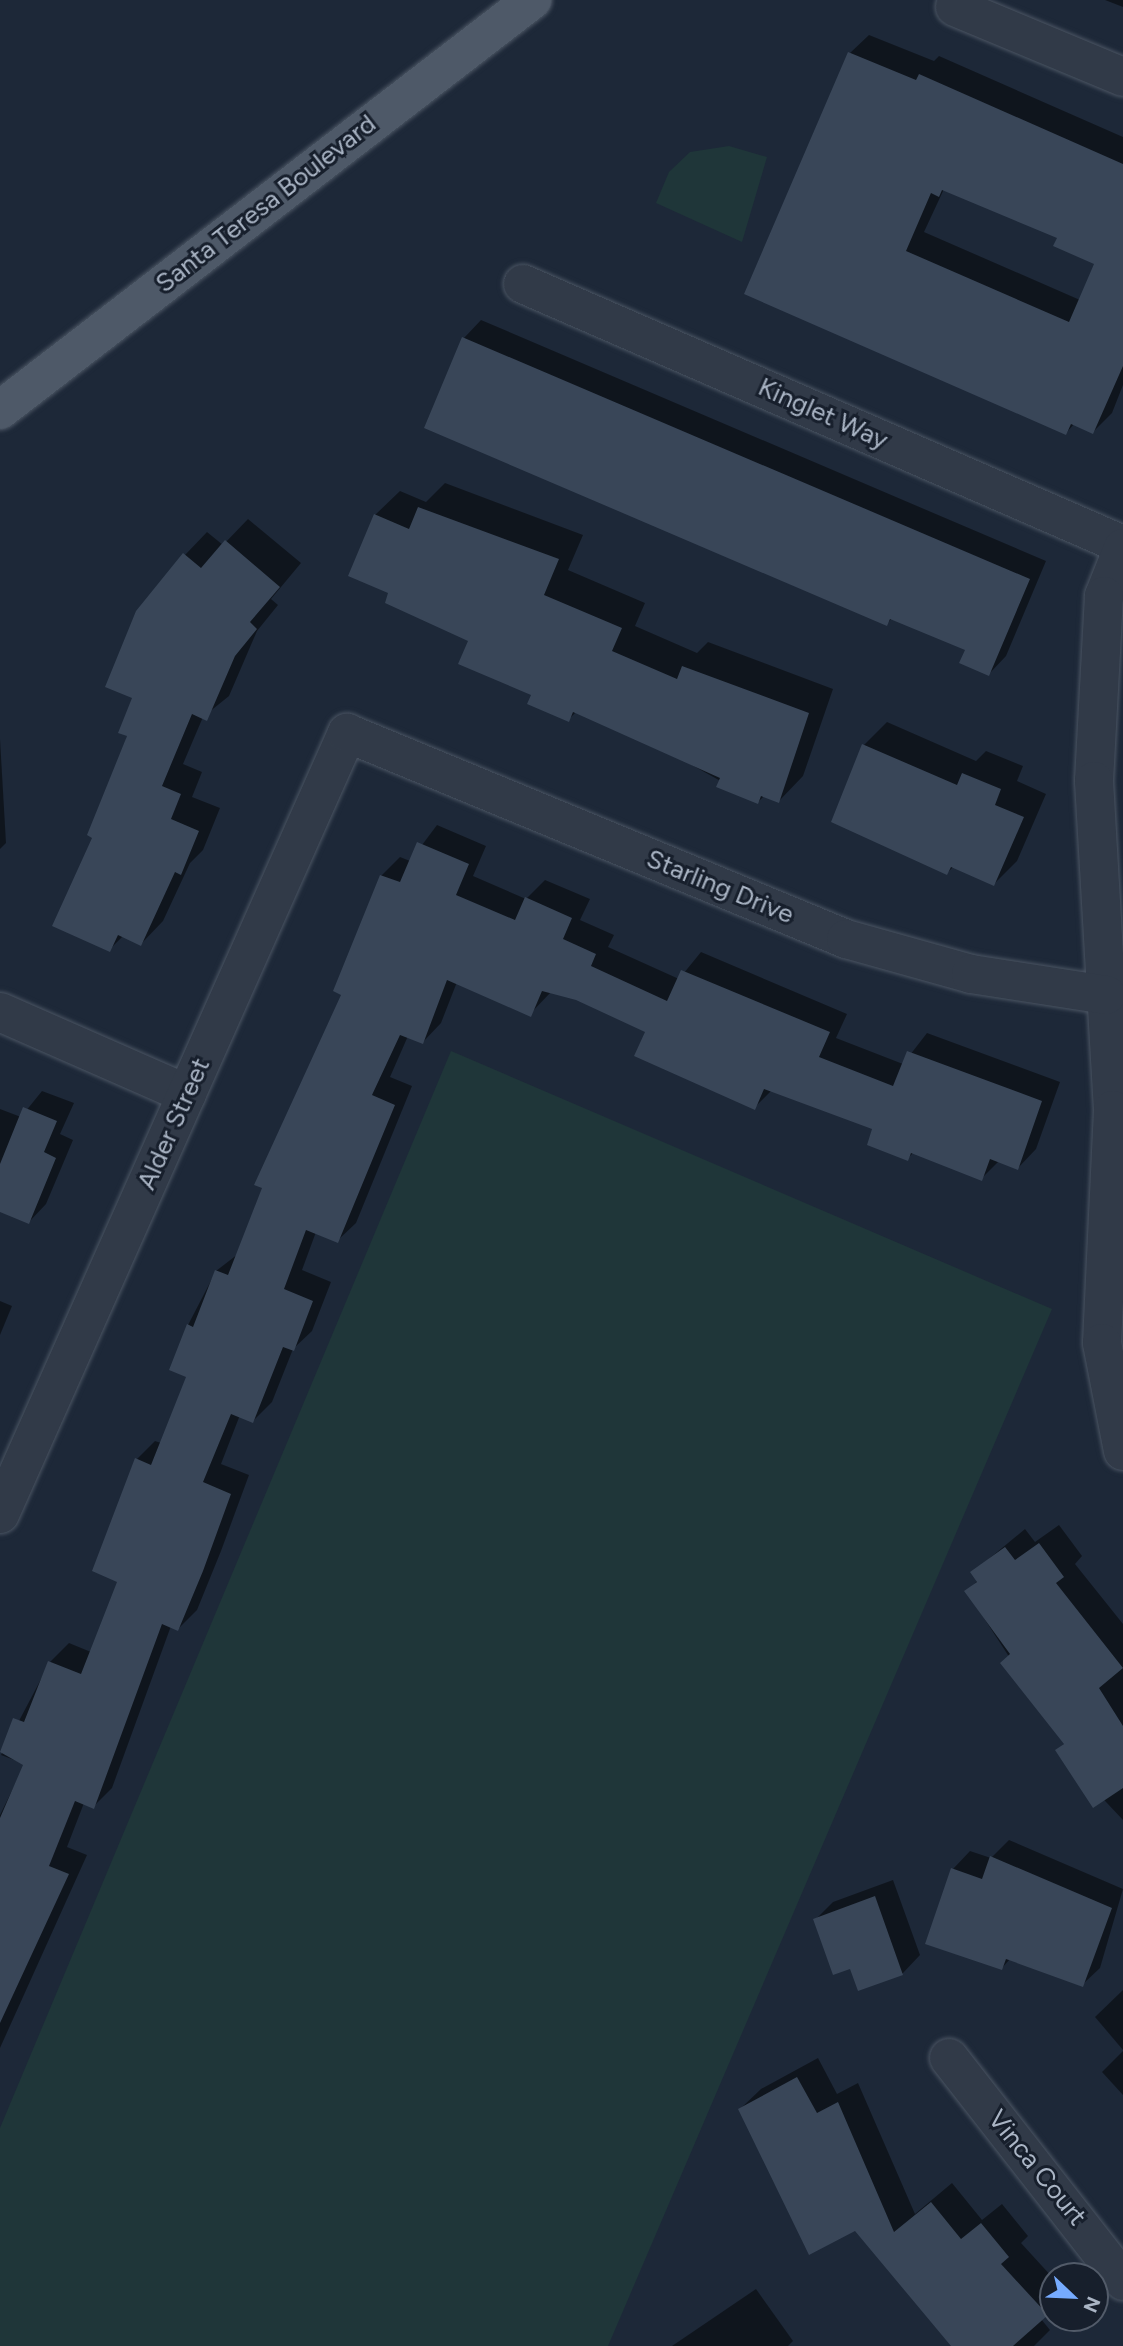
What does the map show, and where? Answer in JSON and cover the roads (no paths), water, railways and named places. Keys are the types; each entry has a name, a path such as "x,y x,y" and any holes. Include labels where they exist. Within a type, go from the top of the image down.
{"main road":[{"name":"Santa Teresa Boulevard","path":"0,410 532,0"}],"street":[{"path":"955,7 1123,77"},
{"name":"Kinglet Way","path":"523,284 1123,546"},
{"path":"1123,546 1104,596 1094,781 1113,1110 1102,1343 1123,1451"},
{"name":"Starling Drive","path":"347,733 846,939 971,974 1106,995"},
{"name":"Alder Street","path":"0,1514 347,733"},
{"path":"0,1012 187,1094"},
{"name":"Vinca Court","path":"948,2058 1123,2281"}]}
